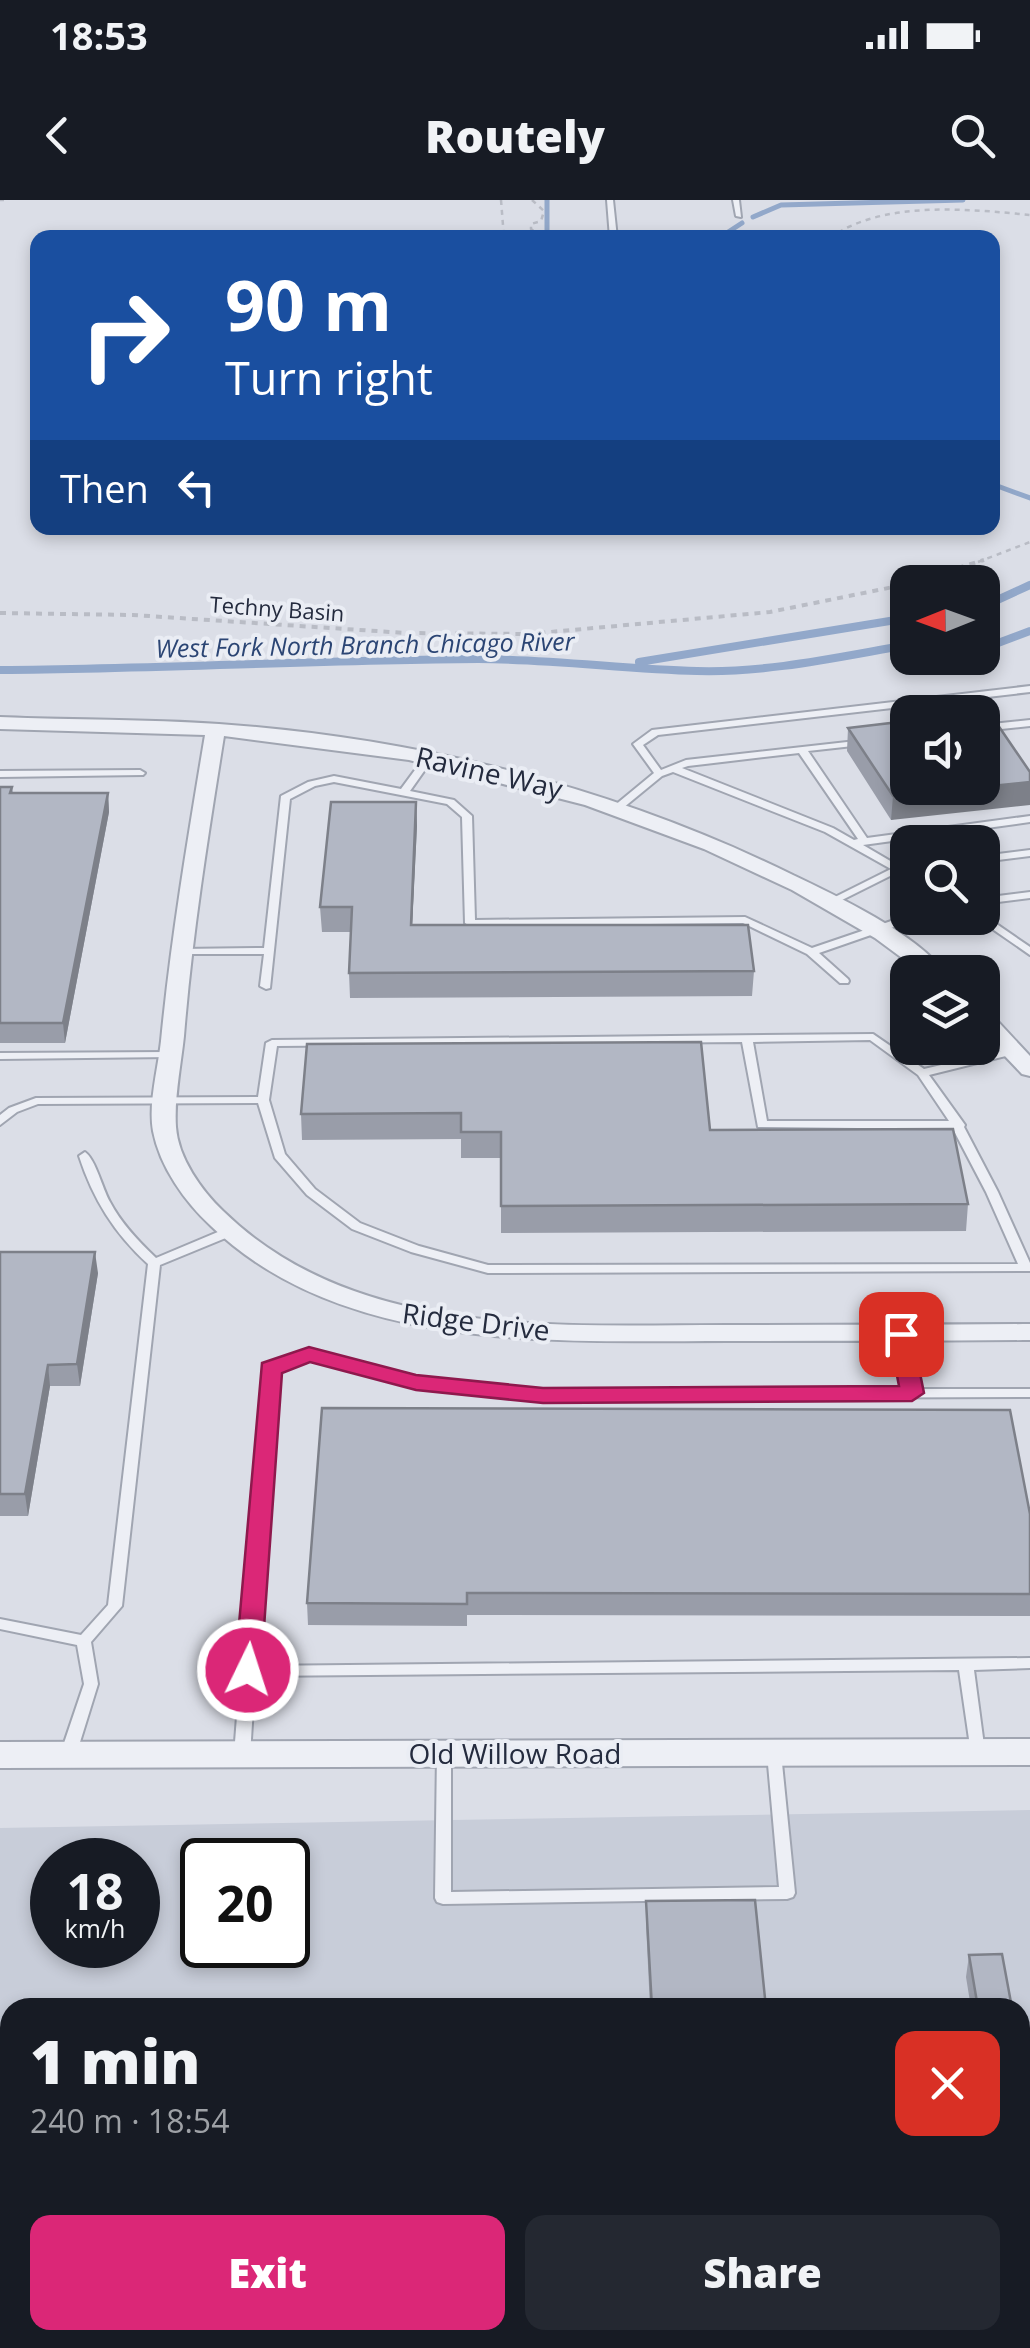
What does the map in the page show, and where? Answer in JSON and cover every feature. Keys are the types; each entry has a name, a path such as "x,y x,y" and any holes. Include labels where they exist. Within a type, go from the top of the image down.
{"street":[{"name":"Ravine Way","path":"0,724 215,730 429,757 484,768 619,806 753,862 832,901 910,955"},
{"name":"Ridge Drive","path":"215,730 180,952 164,1128 170,1156 198,1201 229,1232 296,1277 368,1307 458,1326 553,1333 1030,1332"},
{"path":"1000,1037 1022,1060"},
{"name":"Old Willow Road","path":"0,1755 1030,1752"}],"lane":[{"path":"610,200 613,230"},
{"path":"736,200 739,216"},
{"path":"659,774 638,744 655,732 1030,689"},
{"path":"1000,726 1030,723"},
{"path":"619,806 659,774 686,763 872,741"},
{"path":"801,750 858,842"},
{"path":"403,793 429,757"},
{"path":"674,768 858,842 890,860"},
{"path":"0,774 140,773"},
{"path":"266,986 285,798 312,784 334,780 450,802 467,816 470,923 745,920 810,952 844,981"},
{"path":"858,842 1030,819"},
{"path":"1000,857 1030,853"},
{"path":"832,901 890,874"},
{"path":"1000,899 1030,895"},
{"path":"810,952 890,923"},
{"path":"1000,931 1030,952"},
{"path":"180,952 270,950"},
{"path":"747,1038 762,1125 959,1125"},
{"path":"747,1038 873,1038 922,1073 959,1125 1026,1268 488,1269 415,1249 356,1226 311,1192 279,1155 262,1100 272,1042 747,1038"},
{"path":"0,1056 168,1056"},
{"path":"922,1073 1022,1060"},
{"path":"0,1121 13,1110 36,1101 262,1100"},
{"path":"892,1125 897,1143"},
{"path":"950,1142 968,1142"},
{"path":"85,1156 98,1198 127,1240 154,1263"},
{"path":"154,1263 229,1232"},
{"path":"84,1641 115,1606 154,1263"},
{"path":"901,1334 912,1393"},
{"path":"242,1754 270,1369 309,1354 416,1382 543,1395 1030,1393"},
{"path":"0,1624 84,1641"},
{"path":"68,1755 91,1684 84,1641"},
{"path":"248,1670 1030,1663"},
{"path":"966,1665 978,1753"},
{"path":"444,1754 444,1898 787,1893 774,1754"}],"path":[{"path":"501,200 503,230"},
{"path":"531,230 531,224 541,221 544,211 532,200"},
{"path":"844,230 854,224 914,212 1030,215"},
{"name":"Techny Basin","path":"971,565 1030,542"},
{"name":"Techny Basin","path":"0,613 148,616 406,634 528,634 770,612 890,587"}],"shaded area":[{"path":"1030,1810 1030,1998 0,1998 0,1828"}],"building":[{"path":"890,723 890,791 848,728"},
{"path":"1000,728 1030,772 1030,782 1000,785"},
{"path":"0,787 12,787 10,793 108,793 63,1023 0,1023"},
{"path":"331,802 416,802 411,925 748,925 754,971 349,973 352,907 320,907"},
{"path":"701,1042 710,1130 953,1129 968,1204 501,1206 501,1132 461,1132 461,1113 301,1114 307,1044"},
{"path":"0,1252 95,1252 77,1364 48,1365 25,1494 0,1494"},
{"path":"322,1408 1010,1410 1030,1514 1030,1594 467,1593 467,1604 307,1603"},
{"path":"755,1900 765,1998 651,1998 646,1901"},
{"path":"1002,1954 1010,1998 976,1998 969,1955"}],"waterway":[{"path":"547,200 547,230"},
{"path":"753,217 781,205 963,200"},
{"path":"731,230 742,223"},
{"path":"1000,487 1030,498"},
{"name":"West Fork North Branch Chicago River","path":"1000,599 1030,585"},
{"path":"639,662 890,621"},
{"path":"1000,642 1030,631"},
{"name":"West Fork North Branch Chicago River","path":"0,670 478,659 724,671 890,648"}],"route":[{"path":"248,1670 270,1369 309,1354 416,1382 543,1395 912,1393 901,1334"}]}
